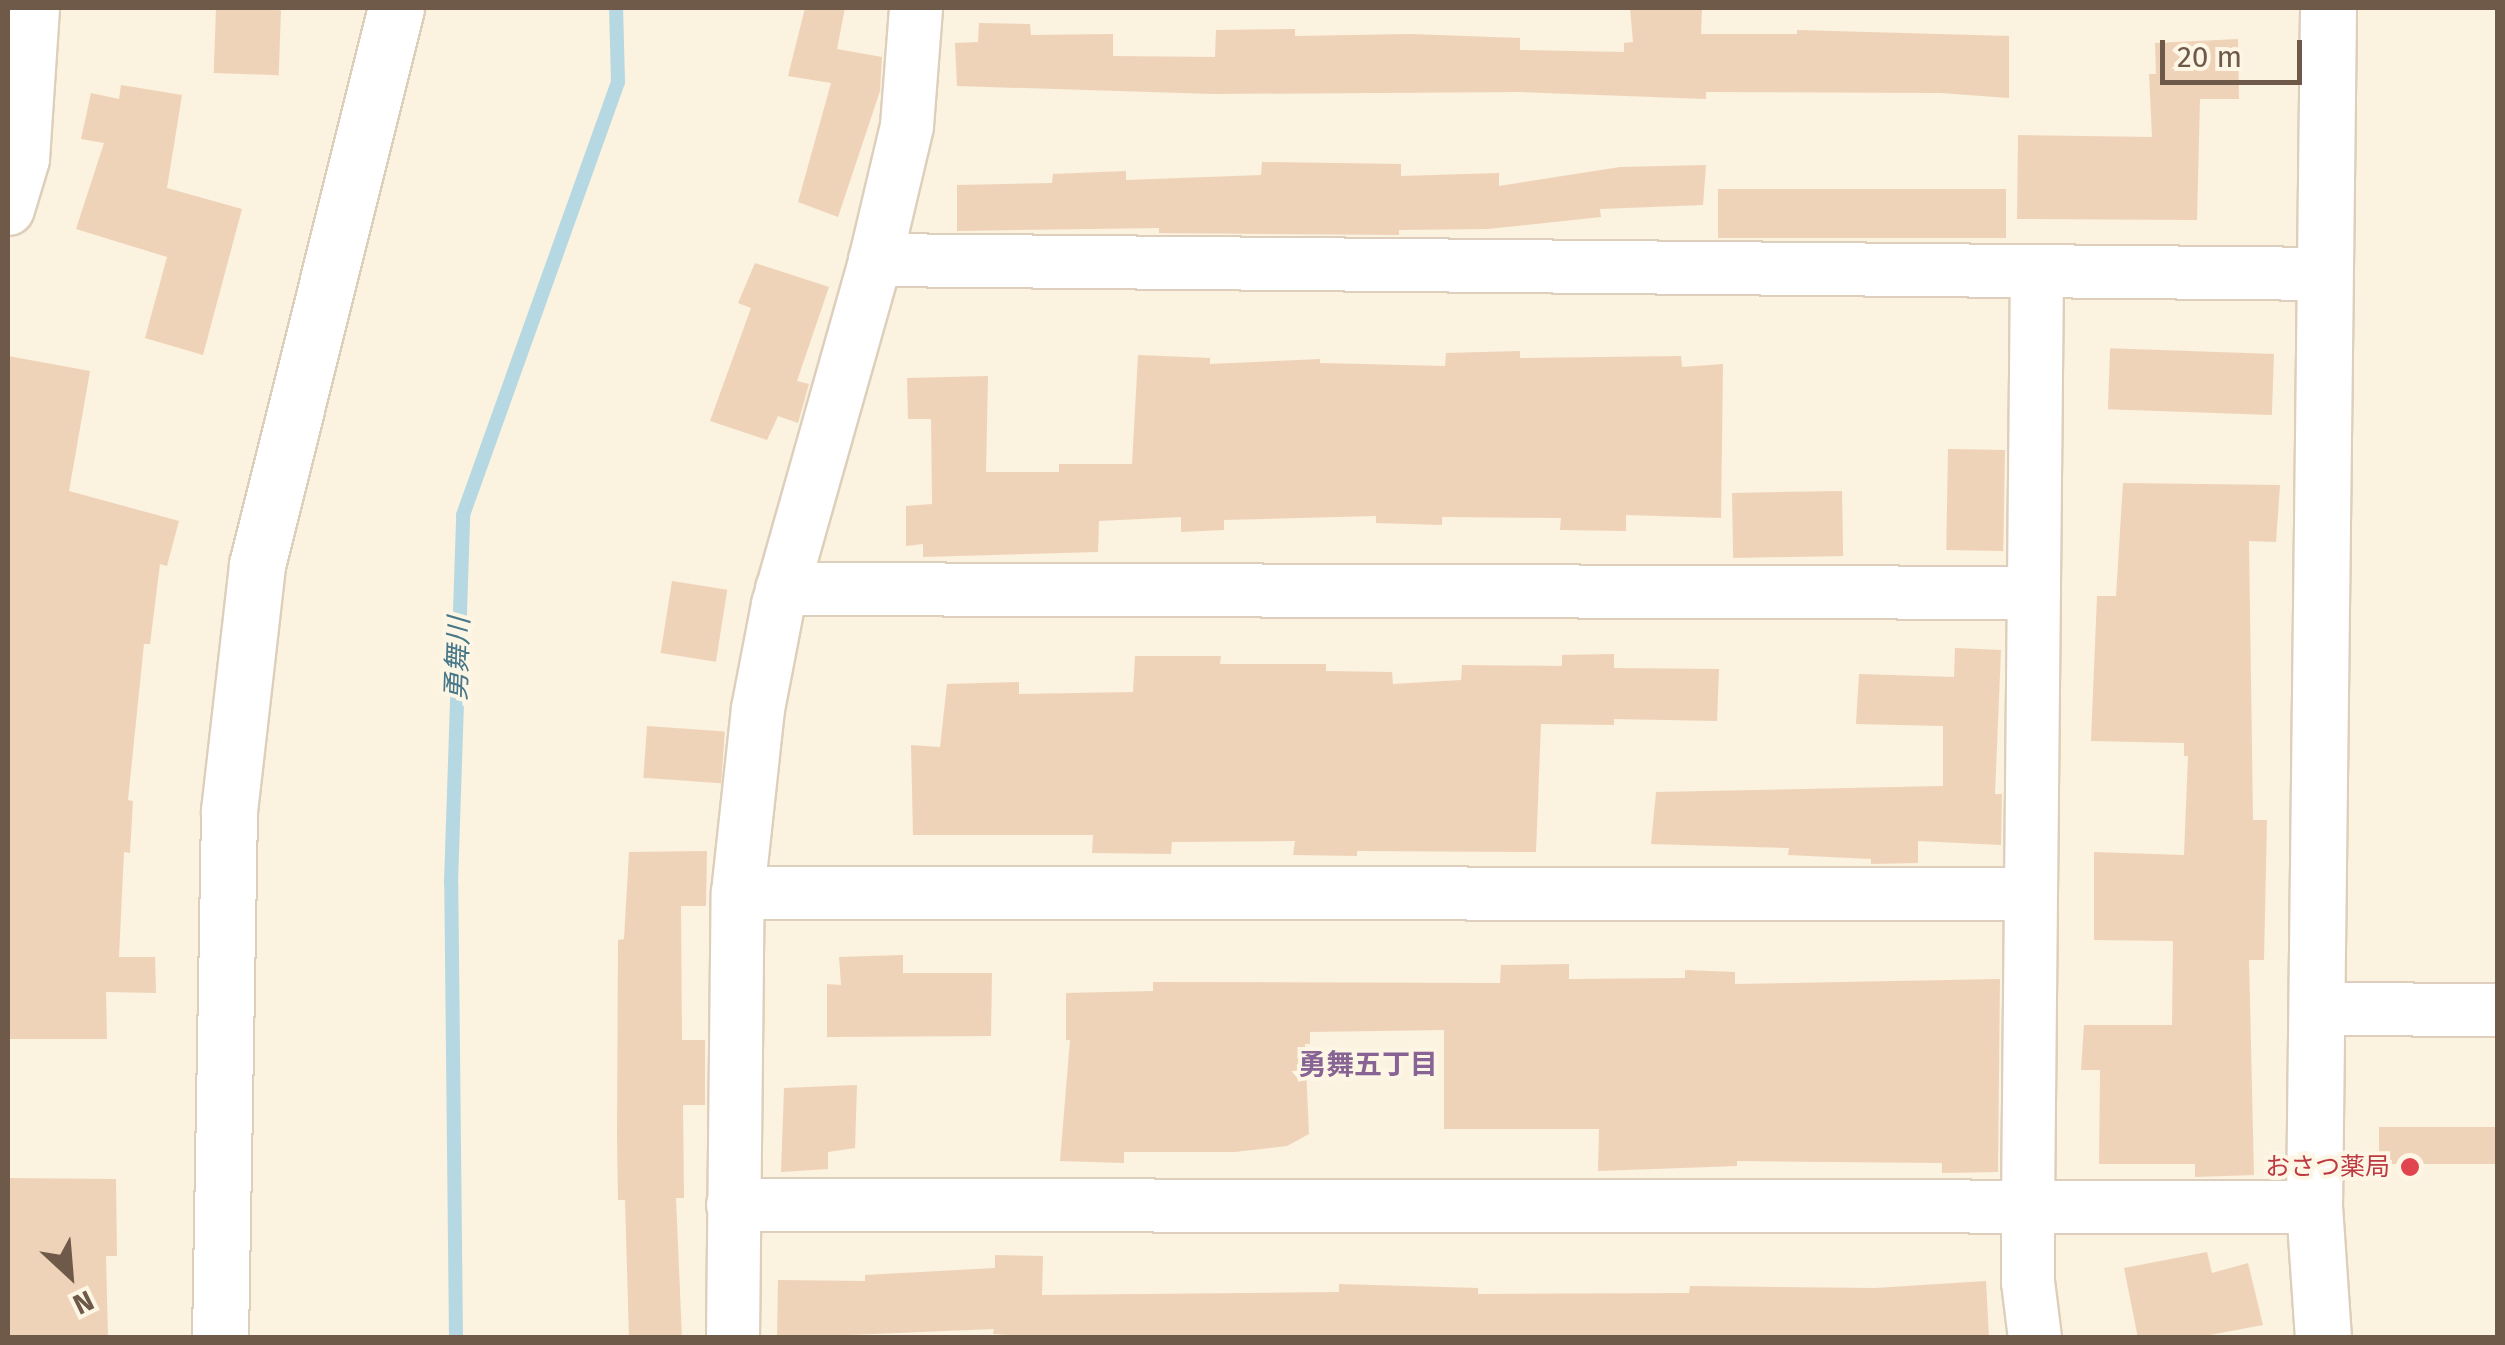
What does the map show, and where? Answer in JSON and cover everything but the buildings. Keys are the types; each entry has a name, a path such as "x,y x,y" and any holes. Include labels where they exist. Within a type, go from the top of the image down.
{"street":[{"path":"8,209 23,159 33,8"},
{"path":"220,1338 229,811 257,565 396,8"},
{"path":"733,1338 738,894 758,709 782,589 875,260 907,126 916,8"},
{"path":"2323,1338 2314,1208 2328,8"},
{"path":"875,260 2324,274"},
{"path":"2035,1338 2028,1282 2028,1207 2037,271"},
{"path":"782,589 2034,593"},
{"path":"738,894 2030,894"},
{"path":"2316,1009 2498,1010"},
{"path":"733,1205 2314,1208"}],"waterway":[{"name":"勇舞川","path":"456,1338 451,883 463,515 618,82 616,8"}],"place":[{"name":"おさつ薬局","path":"2410,1167"}],"district":[{"name":"勇舞五丁目","path":"1368,1065"}]}
